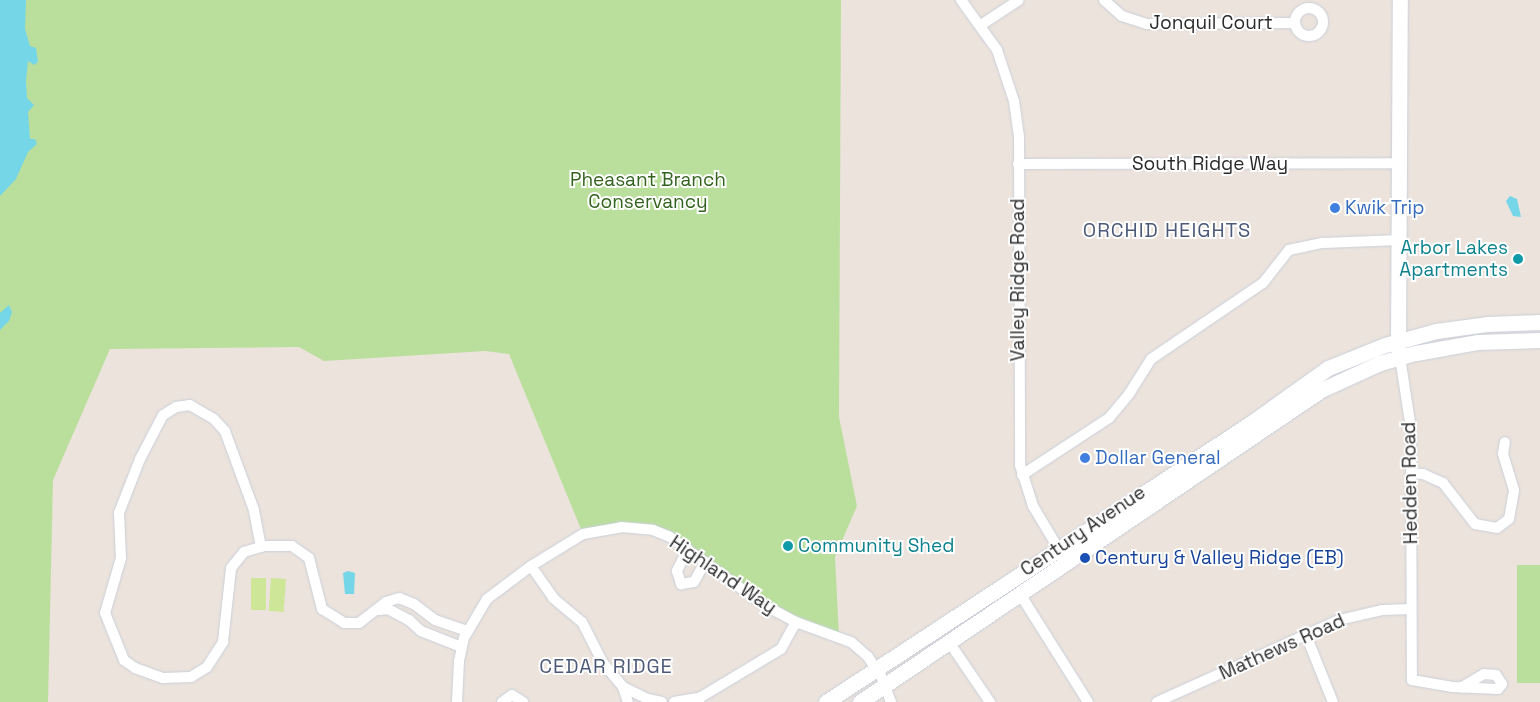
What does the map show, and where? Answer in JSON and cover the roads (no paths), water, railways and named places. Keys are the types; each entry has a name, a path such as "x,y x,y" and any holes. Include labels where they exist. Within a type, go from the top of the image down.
{"main road":[{"path":"1400,0 1402,163 1398,341 1400,357"},
{"name":"Century Avenue","path":"826,702 1248,425 1320,373 1398,341 1474,325 1540,322"},
{"name":"Century Avenue","path":"860,702 1321,390 1400,357 1478,342 1540,340"}],"street":[{"name":"Valley Ridge Road","path":"961,0 997,50 1012,89 1018,130 1018,445 1022,475 1033,506 1068,562"},
{"path":"981,26 1019,0"},
{"name":"Jonquil Court","path":"1104,0 1122,16 1147,24 1295,23"},
{"name":"South Ridge Way","path":"1018,164 1402,163"},
{"path":"1022,475 1109,418 1129,394 1151,359 1263,284 1289,250 1312,244 1400,240"},
{"name":"Hedden Road","path":"1400,357 1409,410 1412,680 1462,687"},
{"path":"261,547 254,510 232,444 214,419 184,405 160,418 122,505 118,520 120,558 105,612 124,660 135,668 163,678 183,678 207,667 216,656 223,642 231,568 244,552 261,547 292,546 309,558 322,609 331,617 344,623 360,623 379,610 386,602 399,598 414,604 434,620 467,631"},
{"path":"1411,473 1423,474 1443,483 1475,524 1487,529 1497,528 1509,519 1514,490 1503,454 1506,442"},
{"name":"Highland Way","path":"457,702 461,646 467,631 487,599 531,566 583,534 609,528 653,530 688,549 764,605 796,622 851,642 876,669 885,684 892,702"},
{"path":"688,549 677,571 681,584 694,582 705,562"},
{"path":"531,566 553,598 586,628 603,663 623,687 628,702"},
{"path":"1020,594 1088,702"},
{"name":"Mathews Road","path":"1157,702 1357,614 1412,609"},
{"path":"379,610 388,610 409,620 421,631 461,646"},
{"path":"674,702 699,700 781,649 796,622"},
{"path":"1306,635 1333,702"},
{"path":"949,642 990,702"},
{"path":"623,687 648,700 662,702"},
{"path":"502,702 512,695 524,702"}],"water":[{"path":"0,0 26,0 25,29 30,46 36,48 38,62 34,65 28,61 26,81 27,98 34,105 28,112 30,139 35,139 37,144 28,152 16,179 0,196"},
{"path":"1510,196 1517,199 1521,217 1513,216 1506,201"},
{"path":"9,305 12,312 9,321 0,330 0,313"},
{"path":"348,571 355,573 354,594 345,594 343,573"}],"place":[{"name":"Kwik Trip","path":"1335,208"},
{"name":"Arbor Lakes Apartments","path":"1518,259"},
{"name":"Dollar General","path":"1085,458"},
{"name":"Community Shed","path":"788,546"},
{"name":"Century & Valley Ridge (EB)","path":"1085,558"}],"district":[{"name":"ORCHID HEIGHTS","path":"1167,230"},
{"name":"CEDAR RIDGE","path":"606,666"}],"park label":[{"name":"Pheasant Branch Conservancy","path":"648,191"}]}
